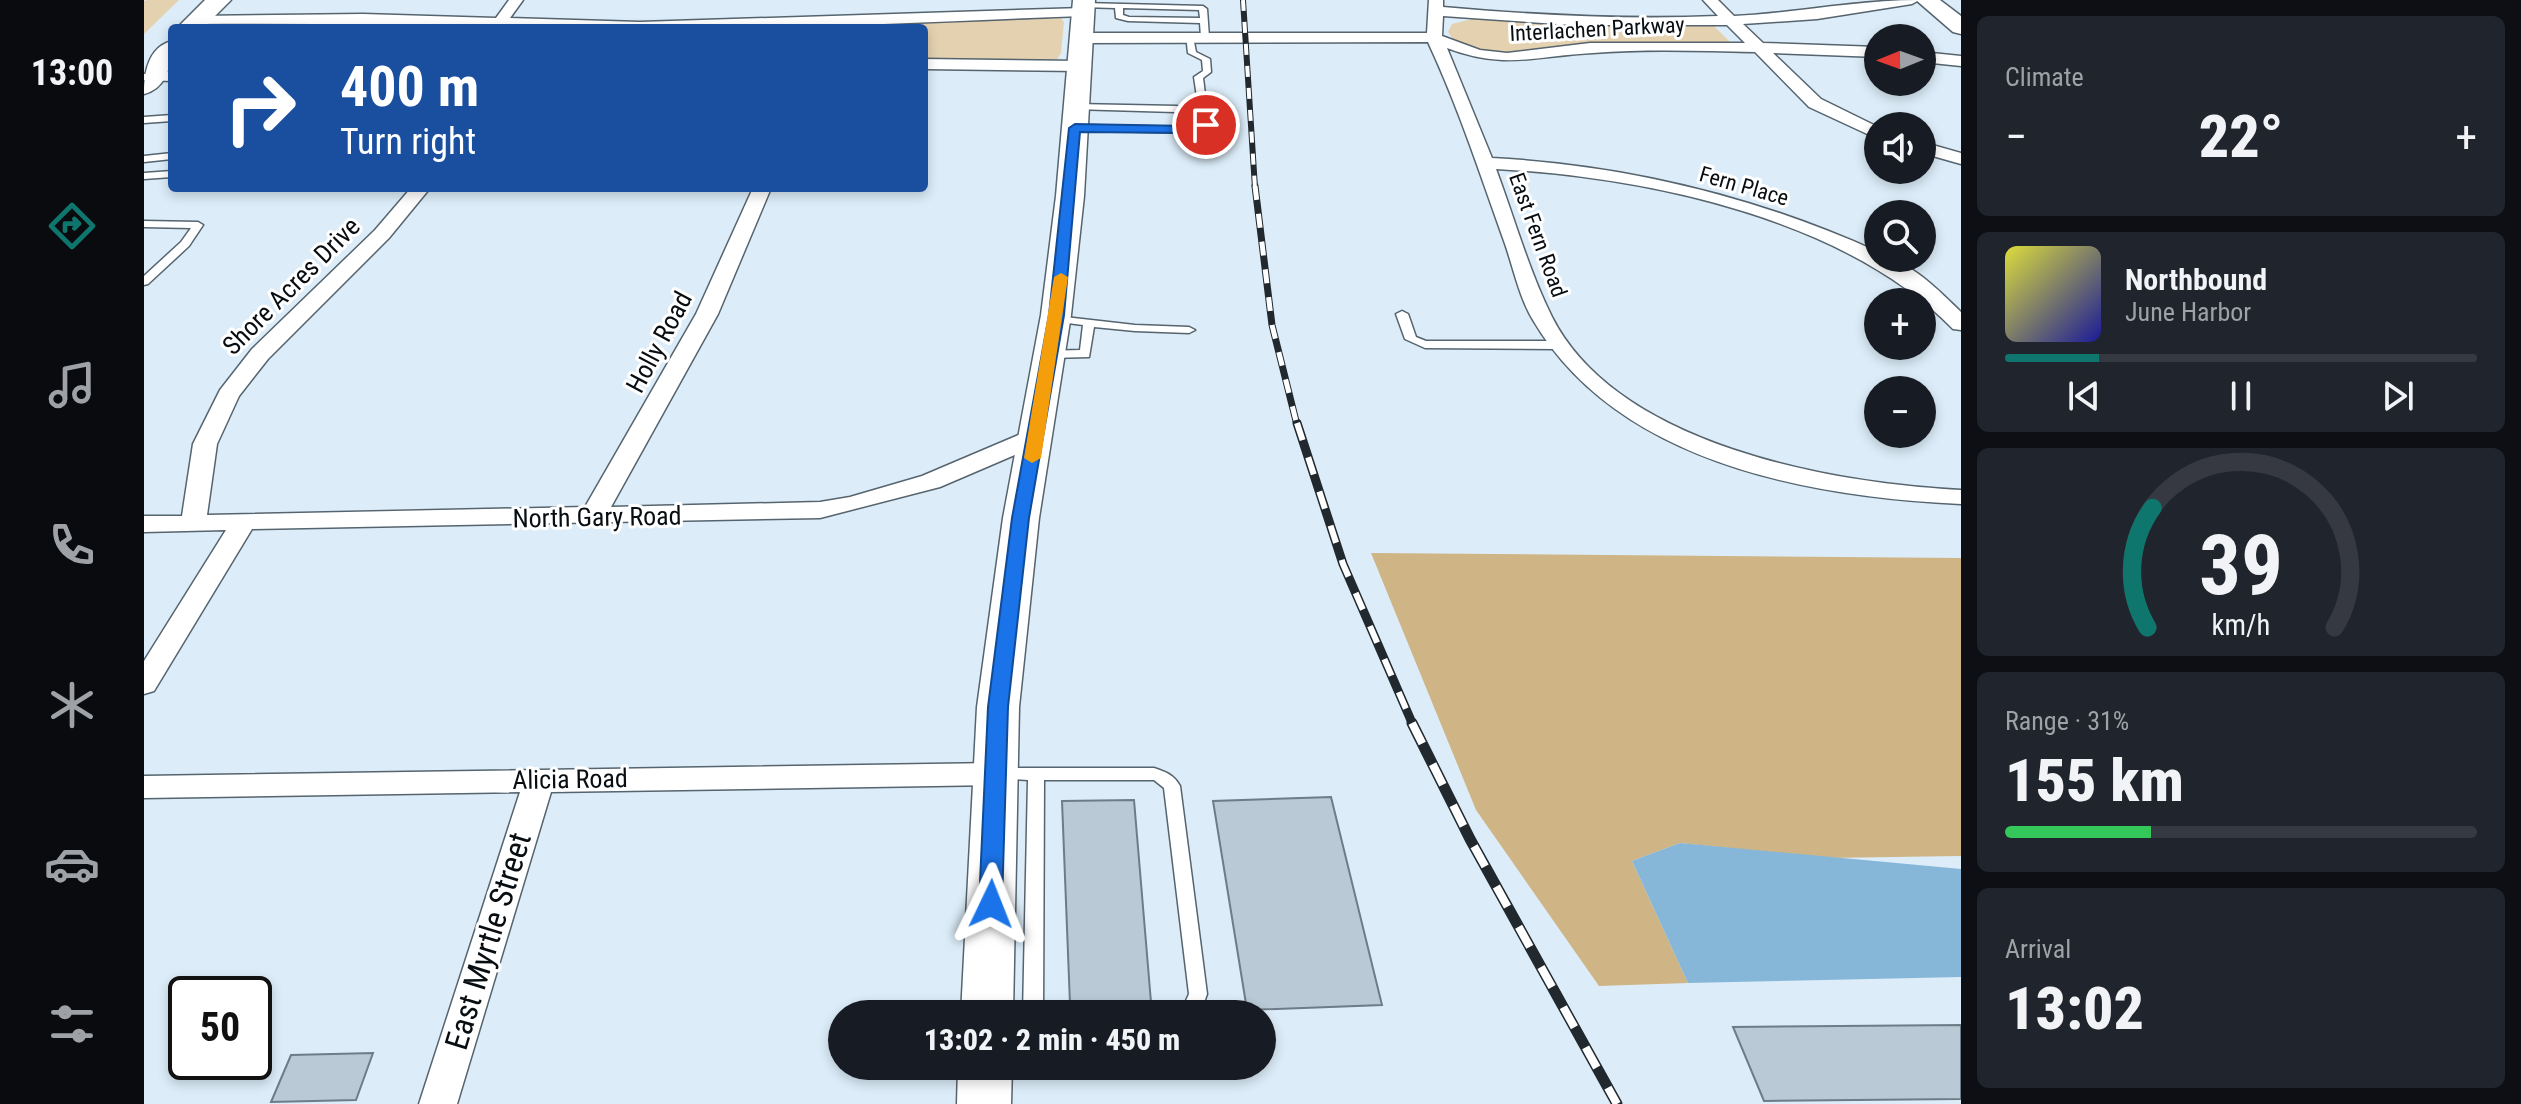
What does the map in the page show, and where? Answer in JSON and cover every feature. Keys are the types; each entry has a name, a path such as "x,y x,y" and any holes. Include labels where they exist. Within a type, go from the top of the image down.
{"main road":[{"path":"192,24 219,0"},
{"path":"1927,0 1961,27"},
{"path":"990,1000 1012,903 1016,774 1000,691 1021,518 1050,354 1072,320 1075,118 1083,6"},
{"path":"155,80 168,56"},
{"path":"984,1104 985,1080"}],"street":[{"path":"499,24 516,0"},
{"path":"809,24 815,0"},
{"path":"1710,0 1815,103 1864,127"},
{"name":"Interlachen Parkway","path":"1435,5 1599,21 1808,16 1912,0"},
{"name":"East Fern Road","path":"1435,5 1434,38 1455,82 1542,318 1558,345 1598,386 1676,433 1721,453 1835,484 1890,493 1961,497"},
{"path":"823,24 1083,6"},
{"path":"192,24 363,18 464,24"},
{"name":"Interlachen Parkway","path":"928,64 1080,52 1199,32 1434,38 1477,54 1507,58 1623,46 1757,46 1864,51"},
{"path":"1455,82 1464,70 1484,61 1507,58"},
{"path":"1936,58 1961,61"},
{"path":"1936,151 1961,159"},
{"name":"Fern Place","path":"1486,163 1520,163 1633,182 1732,206 1829,237 1876,258 1912,281 1961,324"},
{"name":"Shore Acres Drive","path":"192,523 199,503 205,444 228,395 260,354 355,262 417,192"},
{"name":"Holly Road","path":"593,516 707,314 760,192"},
{"name":"North Gary Road","path":"144,524 779,513 874,501 958,475 1036,436"},
{"path":"144,684 243,523"},
{"name":"Alicia Road","path":"144,787 1016,774"},
{"name":"East Myrtle Street","path":"438,1104 540,779"}],"lane":[{"path":"1075,118 1191,130 1206,125 1198,77 1207,72 1206,59 1192,53 1199,32 1128,19 1119,16 1119,6 1083,6"},
{"path":"1075,118 1177,109 1186,114 1191,130"},
{"path":"144,120 168,118"},
{"path":"144,168 148,159 168,156"},
{"path":"144,176 168,174"},
{"path":"144,224 198,225 185,244 144,282"},
{"path":"1402,314 1411,339 1425,344 1558,345"},
{"path":"1072,320 1135,328 1189,330"},
{"path":"1016,774 1154,774 1164,777 1172,786 1198,994 1196,1000"},
{"path":"1012,903 1030,1000"}],"shaded area":[{"path":"179,0 144,34 144,1"},
{"path":"1058,15 1064,22 1061,53 1055,63 928,62 928,24 809,24"},
{"path":"1480,17 1712,24 1730,42 1610,44 1509,54 1487,52 1455,42 1448,32 1452,24"},
{"path":"373,22 421,24 224,24"},
{"path":"1371,553 1961,558 1961,856 1826,858 1680,843 1632,861 1688,983 1599,986 1476,810"}],"water":[{"path":"1680,843 1961,869 1961,977 1688,983 1632,861"}],"building":[{"path":"1331,797 1382,1005 1276,1009 1276,1000 1245,1000 1213,801"},
{"path":"1134,800 1151,1000 1070,1000 1062,801"},
{"path":"1961,1025 1961,1099 1764,1101 1733,1027"},
{"path":"373,1053 356,1100 271,1102 291,1055"}],"railway":[{"path":"1243,0 1255,188"},
{"path":"1255,186 1272,325 1297,425"},
{"path":"1297,423 1343,564 1413,725"},
{"path":"1413,725 1470,839 1617,1104"}],"slow traffic":[{"path":"1032,458 1061,277"}],"route":[{"path":"991,904 998,707 1021,518 1056,315 1075,128 1191,130 1206,125"}]}
